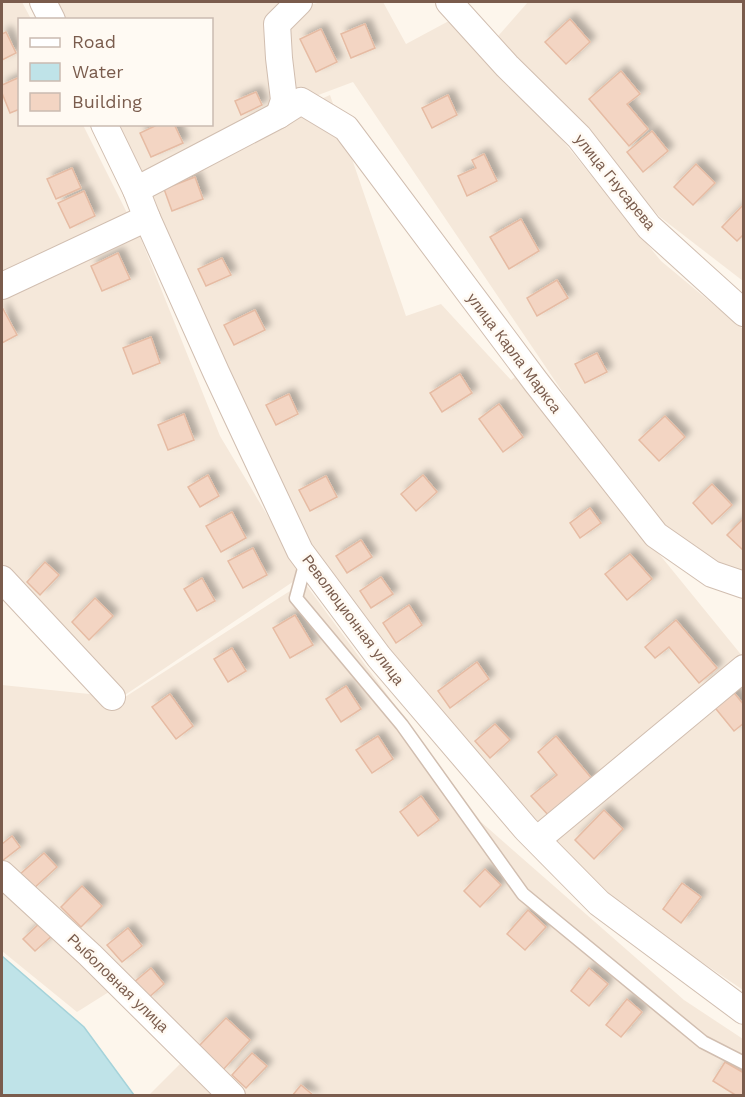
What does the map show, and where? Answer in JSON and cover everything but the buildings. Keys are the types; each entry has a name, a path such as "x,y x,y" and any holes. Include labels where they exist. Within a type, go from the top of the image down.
{"street":[{"path":"43,2 51,18"},
{"path":"136,190 279,116 284,100 277,24 299,2"},
{"name":"улица Гнусарева","path":"449,2 514,74 579,137 649,227 744,313"},
{"name":"улица Карла Маркса","path":"279,116 302,101 346,128 536,382 656,535 712,574 744,585"},
{"name":"Революционная улица","path":"105,126 300,551 379,657 526,829 599,903 744,1011"},
{"path":"2,286 147,219"},
{"path":"2,579 112,697"},
{"path":"537,838 744,668"},
{"name":"Рыболовная улица","path":"2,874 90,955 232,1095"}],"lane":[{"path":"307,560 297,598 402,724 523,894 703,1042 744,1063"}],"shaded area":[{"path":"2,2 22,2 30,18 18,18 18,126 84,126 133,225 135,224 220,436 303,575 122,697 304,582 481,822 684,1000 743,1039 743,1095 149,1095 180,1064 201,1083 112,990 77,1012 2,951 2,685 99,695 2,593"},
{"path":"43,2 296,2 278,14 321,2 383,2 406,44 460,15 661,261 743,329 743,582 663,530 593,437 353,82 281,109 195,156 330,95 406,316 441,304 511,380 515,377 743,657 743,990 675,944 544,848 306,551 100,126 213,126 213,18 51,18"},
{"path":"528,2 743,2 743,281 660,217 492,43"}],"water":[{"path":"2,956 84,1027 134,1095 2,1095"}]}
